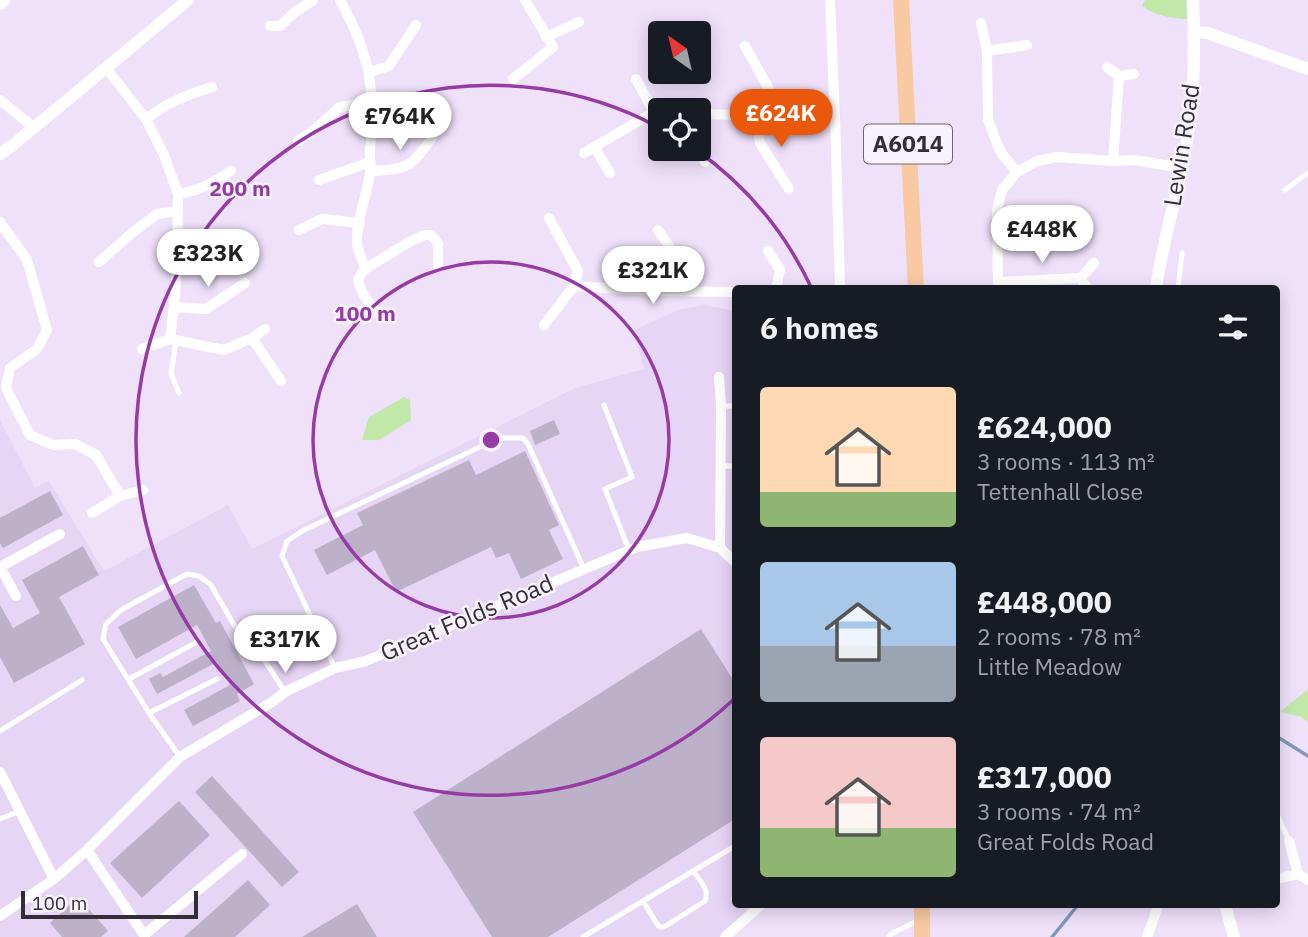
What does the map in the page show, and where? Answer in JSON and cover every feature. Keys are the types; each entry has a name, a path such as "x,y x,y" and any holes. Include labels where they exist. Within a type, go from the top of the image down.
{"main road":[{"name":"A6014","path":"901,0 916,285"},
{"path":"922,912 922,937"}],"street":[{"path":"0,153 188,0"},
{"path":"270,26 280,26 313,0"},
{"path":"340,0 370,72 373,102 370,167 357,243 365,269"},
{"path":"513,79 553,47 525,0"},
{"path":"830,0 840,285"},
{"name":"Lewin Road","path":"1157,285 1167,227 1182,168 1192,103 1193,0"},
{"path":"546,37 579,22"},
{"path":"981,23 987,51 988,119 996,144 1017,172"},
{"path":"370,72 388,66 416,25"},
{"path":"1194,32 1208,33 1308,69"},
{"path":"987,51 1027,45"},
{"path":"746,46 775,100 774,116"},
{"path":"1107,67 1119,76 1134,74"},
{"path":"106,68 146,119 164,155 178,194 173,339"},
{"path":"1113,161 1119,76"},
{"path":"636,79 648,98"},
{"path":"146,119 175,100 212,87"},
{"path":"0,100 33,127"},
{"path":"298,141 340,107 373,102"},
{"path":"711,114 774,116 834,113"},
{"path":"755,115 760,143 789,189"},
{"path":"584,153 648,117"},
{"path":"319,180 370,167 400,169 419,158 433,136"},
{"path":"594,147 610,173"},
{"path":"998,285 997,210 1002,190 1017,172 1037,161 1057,157 1135,160 1182,168"},
{"path":"178,194 196,191 231,171"},
{"path":"99,262 157,214 178,211"},
{"path":"544,325 574,286 579,271 549,218"},
{"path":"299,230 322,219 359,223"},
{"path":"0,222 26,260 47,330 37,349 10,368 6,388 30,435 53,445 75,444 96,455 120,496"},
{"path":"658,230 680,262 682,291"},
{"path":"381,316 359,285 358,279 365,269 425,234 434,238 438,244 438,266"},
{"path":"768,251 780,270 777,285"},
{"path":"1008,285 1081,278 1094,263"},
{"path":"1081,278 1085,285"},
{"path":"174,307 206,309 244,283"},
{"path":"574,286 732,292"},
{"path":"142,349 173,339 224,350 265,329"},
{"path":"252,338 281,381"},
{"path":"719,377 720,548 732,559"},
{"path":"92,513 120,496 143,490"},
{"path":"16,596 0,567 60,534"},
{"name":"Great Folds Road","path":"0,916 54,879 87,850 180,757 285,692 335,668 366,661 633,548 687,538 720,548"},
{"path":"0,772 54,879"},
{"path":"1289,841 1298,874"},
{"path":"87,850 145,936 242,854"},
{"path":"1280,877 1298,874 1308,880"},
{"path":"725,937 758,908"},
{"path":"1147,937 1158,908"},
{"path":"1226,908 1234,937"}],"lane":[{"path":"1285,190 1308,173"},
{"path":"1178,285 1182,253"},
{"path":"173,339 171,374 178,393"},
{"path":"604,405 632,477 605,489 633,548"},
{"path":"721,406 732,406"},
{"path":"335,668 282,556 287,541 304,530 499,438 523,438 528,444 584,569"},
{"path":"721,466 732,466"},
{"path":"180,757 103,639 106,624 121,610 187,574 199,576 211,585 234,625 263,658 285,692"},
{"path":"129,679 197,642"},
{"path":"149,713 217,679"},
{"path":"0,730 82,680"},
{"path":"0,819 20,811"},
{"path":"1280,822 1289,841"},
{"path":"583,937 732,847"},
{"path":"643,901 657,924 664,927 707,898 707,893 693,870"},
{"path":"889,937 922,912"}],"shaded area":[{"path":"703,305 732,310 732,908 746,908 732,937 0,937 0,420 35,488 49,481 104,571 228,505 252,549 575,388 644,369 634,330 678,310"}],"green space":[{"path":"1145,0 1186,0 1187,19 1157,14 1142,5"},
{"path":"404,397 410,400 411,420 379,440 362,440 369,417"},
{"path":"1308,689 1308,723 1302,717 1280,712"}],"building":[{"path":"554,420 560,434 535,445 530,431"},
{"path":"525,451 559,525 549,530 563,559 521,579 509,553 496,558 491,547 396,592 375,550 327,575 314,550 363,525 357,513 469,460 476,475"},
{"path":"50,491 63,515 3,548 0,543 0,518"},
{"path":"83,546 99,575 59,597 85,644 14,683 0,657 0,605 13,628 40,613 22,580"},
{"path":"194,585 216,623 220,621 254,684 237,694 240,701 193,726 184,710 230,685 217,662 157,694 149,679 160,673 163,677 211,651 197,625 136,659 118,627"},
{"path":"701,629 732,678 732,821 548,937 492,937 413,812"},
{"path":"212,776 299,872 282,887 195,792"},
{"path":"179,801 210,835 142,898 110,863"},
{"path":"248,880 270,905 235,937 184,937"},
{"path":"78,897 108,931 101,937 62,937 50,923"},
{"path":"357,904 377,937 302,937"}],"waterway":[{"path":"1280,738 1308,756"},
{"path":"1052,937 1076,908"}]}
